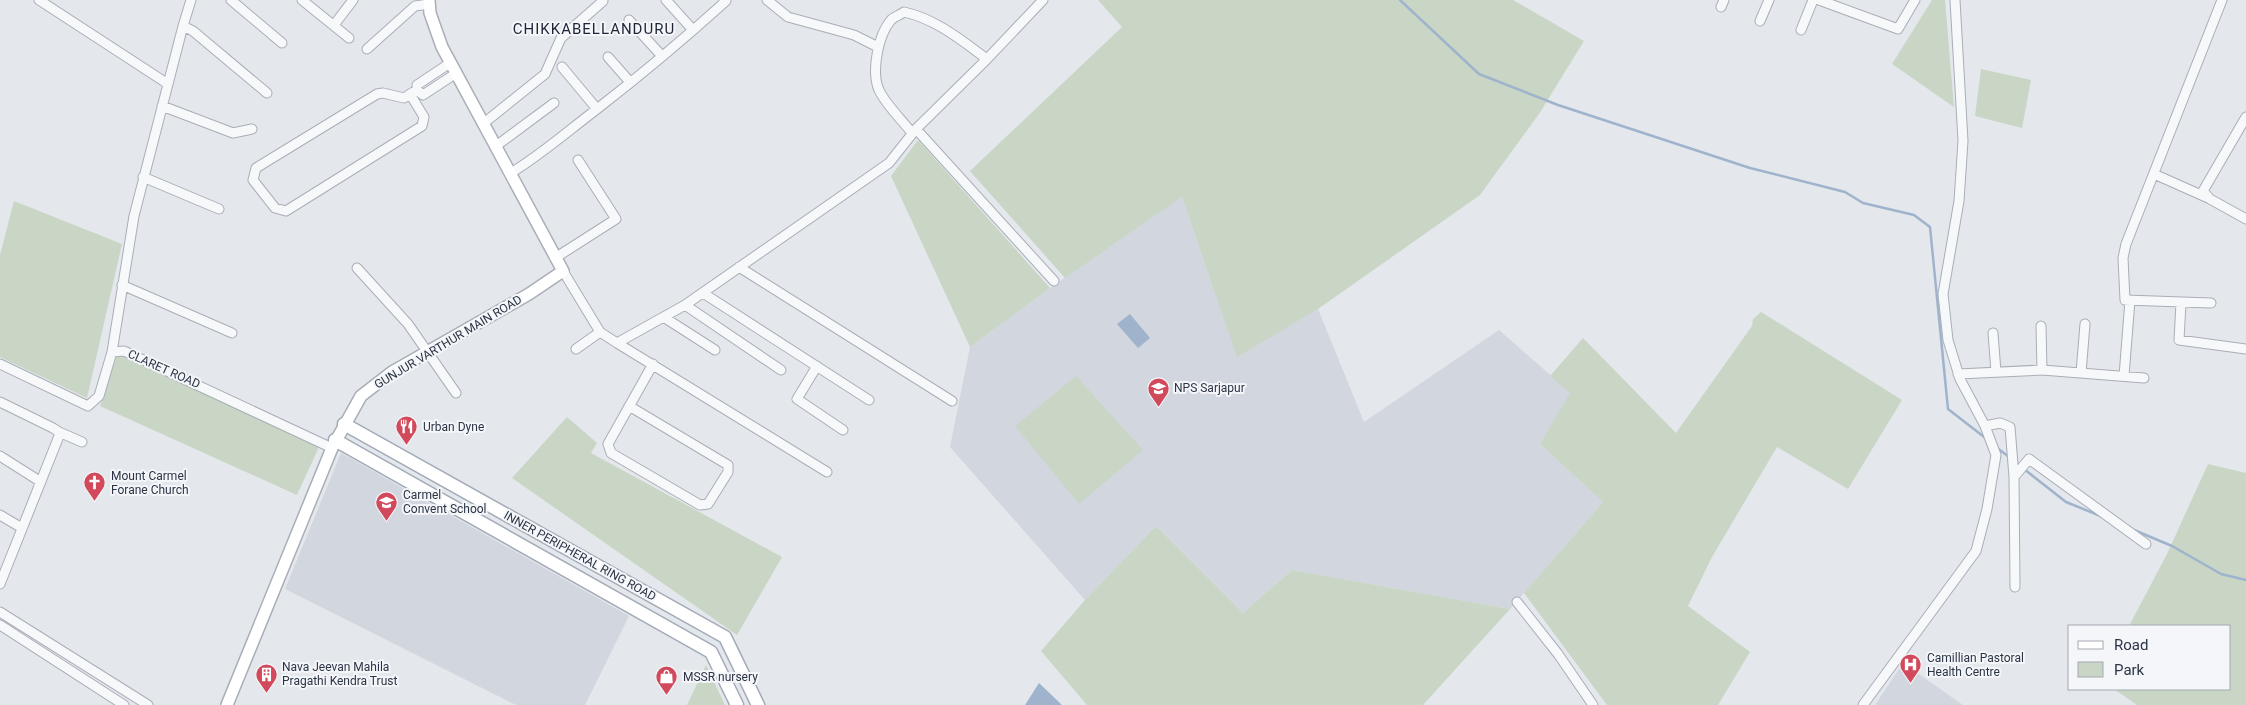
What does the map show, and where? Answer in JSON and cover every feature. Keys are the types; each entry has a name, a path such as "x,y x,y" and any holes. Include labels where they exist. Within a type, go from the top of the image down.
{"main road":[{"path":"429,2 442,47 455,74 484,123 563,271"},
{"name":"GUNJUR VARTHUR MAIN ROAD","path":"227,705 334,444 361,396 376,382 529,294 563,271"},
{"name":"INNER PERIPHERAL RING ROAD","path":"344,424 725,637 758,705"},
{"name":"INNER PERIPHERAL RING ROAD","path":"334,444 711,652 737,705"}],"street":[{"path":"39,0 168,84"},
{"path":"112,352 134,216 191,0"},
{"path":"230,0 282,43"},
{"path":"302,0 349,38"},
{"path":"334,25 353,0"},
{"path":"484,123 545,74 561,38 603,0"},
{"path":"666,0 693,30"},
{"path":"511,173 539,156 597,109 726,2 724,0"},
{"path":"768,0 788,17 854,36 878,47"},
{"path":"617,343 665,318 685,305 889,163 914,131 1043,0"},
{"path":"1760,21 1769,0"},
{"path":"1801,30 1813,0"},
{"path":"1818,0 1898,29 1915,0"},
{"path":"1863,705 1976,551 1988,509 1996,455 1985,426 1958,374 1948,340 1943,294 1959,201 1963,141 1955,0"},
{"path":"2211,303 2125,300 2122,258 2222,0"},
{"path":"366,49 416,6 429,2"},
{"path":"987,59 956,36 922,16 904,12 892,19 884,32 878,47 877,78 880,90 914,131 1054,280"},
{"path":"629,20 661,55"},
{"path":"183,26 193,31 267,93"},
{"path":"608,57 630,82"},
{"path":"413,92 424,117 422,126 286,211 275,208 253,180 256,168 378,94 404,98 413,92 416,85 450,63"},
{"path":"562,67 597,109"},
{"path":"413,92 422,95 455,74"},
{"path":"496,146 554,103"},
{"path":"162,106 233,133 252,128"},
{"path":"2210,200 2204,191 2245,122"},
{"path":"555,258 616,219 578,160"},
{"path":"2154,174 2246,219"},
{"path":"144,177 219,209"},
{"path":"740,267 952,401"},
{"path":"357,268 408,324 456,393"},
{"path":"563,271 600,332 827,472"},
{"path":"122,285 232,333"},
{"path":"703,293 869,400"},
{"path":"2124,376 2130,300"},
{"path":"2181,303 2180,340 2246,349"},
{"path":"685,305 781,370"},
{"path":"665,318 715,350"},
{"path":"2081,373 2086,324"},
{"path":"2041,326 2042,370"},
{"path":"576,349 600,332"},
{"path":"1994,333 1996,372"},
{"name":"CLARET ROAD","path":"0,364 88,406 99,396 112,352 124,351 334,444"},
{"path":"629,406 728,464 728,472 708,504 700,505 611,453 608,444 629,406 653,364"},
{"path":"817,366 797,399 843,430"},
{"path":"1958,374 2042,370 2144,378"},
{"path":"0,402 82,442"},
{"path":"1985,426 2000,423 2010,426 2014,477 2015,587"},
{"path":"0,584 2,571 60,436 59,432"},
{"path":"0,456 41,482"},
{"path":"2014,477 2029,460 2146,544"},
{"path":"0,515 22,528"},
{"path":"1517,602 1558,654 1593,705"},
{"path":"0,612 148,705"},
{"path":"0,626 124,705"}],"shaded area":[{"name":"NPS Sarjapur","path":"1182,197 1237,356 1318,309 1364,422 1499,330 1571,393 1540,444 1603,502 1510,609 1292,570 1243,613 1156,526 1085,600 950,447 970,347 1050,288"},
{"name":"Carmel Convent School","path":"341,453 629,616 585,705 516,705 285,589"},
{"name":"Camillian Pastoral Health Centre","path":"1903,663 1963,705 1875,705"}],"green space":[{"path":"1098,0 1513,0 1584,41 1539,114 1480,195 1318,309 1237,357 1182,197 1065,278 970,171 1122,27"},
{"path":"1932,0 1945,0 1954,107 1892,64"},
{"path":"1981,69 2031,80 2022,128 1975,116"},
{"path":"918,140 1050,288 970,347 891,176"},
{"path":"14,201 122,244 87,398 0,357 0,255"},
{"path":"1761,312 1902,400 1848,489 1777,447 1712,557 1688,606 1750,652 1718,705 1607,705 1524,593 1603,502 1540,444 1570,393 1550,376 1583,338 1676,433 1752,326 1753,319"},
{"path":"117,354 319,447 297,495 100,406"},
{"path":"1076,376 1143,450 1079,504 1015,426"},
{"path":"567,417 597,443 591,453 782,557 737,635 512,478"},
{"path":"2208,464 2246,473 2246,705 2137,705 2115,690 2231,690 2231,625 2130,625 2167,554"},
{"path":"1156,526 1243,613 1292,570 1510,609 1423,705 1087,705 1041,651 1085,600"},
{"path":"706,665 725,705 687,705"}],"water":[{"path":"1130,314 1150,338 1138,348 1117,324"},
{"path":"1039,683 1062,705 1025,705"}],"waterway":[{"path":"1400,0 1479,74 1558,105 1750,168 1845,192 1863,203 1914,215 1930,227 1948,409 1988,440"},
{"path":"1996,447 2009,457"},
{"path":"2015,462 2066,502 2103,517"},
{"path":"2134,530 2172,546 2221,574 2246,580"}],"place":[{"name":"NPS Sarjapur","path":"1158,407"},
{"name":"Urban Dyne","path":"407,446"},
{"name":"Mount Carmel Forane Church","path":"95,502"},
{"name":"Carmel Convent School","path":"387,521"},
{"name":"Camillian Pastoral Health Centre","path":"1911,684"},
{"name":"Nava Jeevan Mahila Pragathi Kendra Trust","path":"266,693"},
{"name":"MSSR nursery","path":"667,696"}],"district":[{"name":"CHIKKABELLANDURU","path":"594,29"}]}
